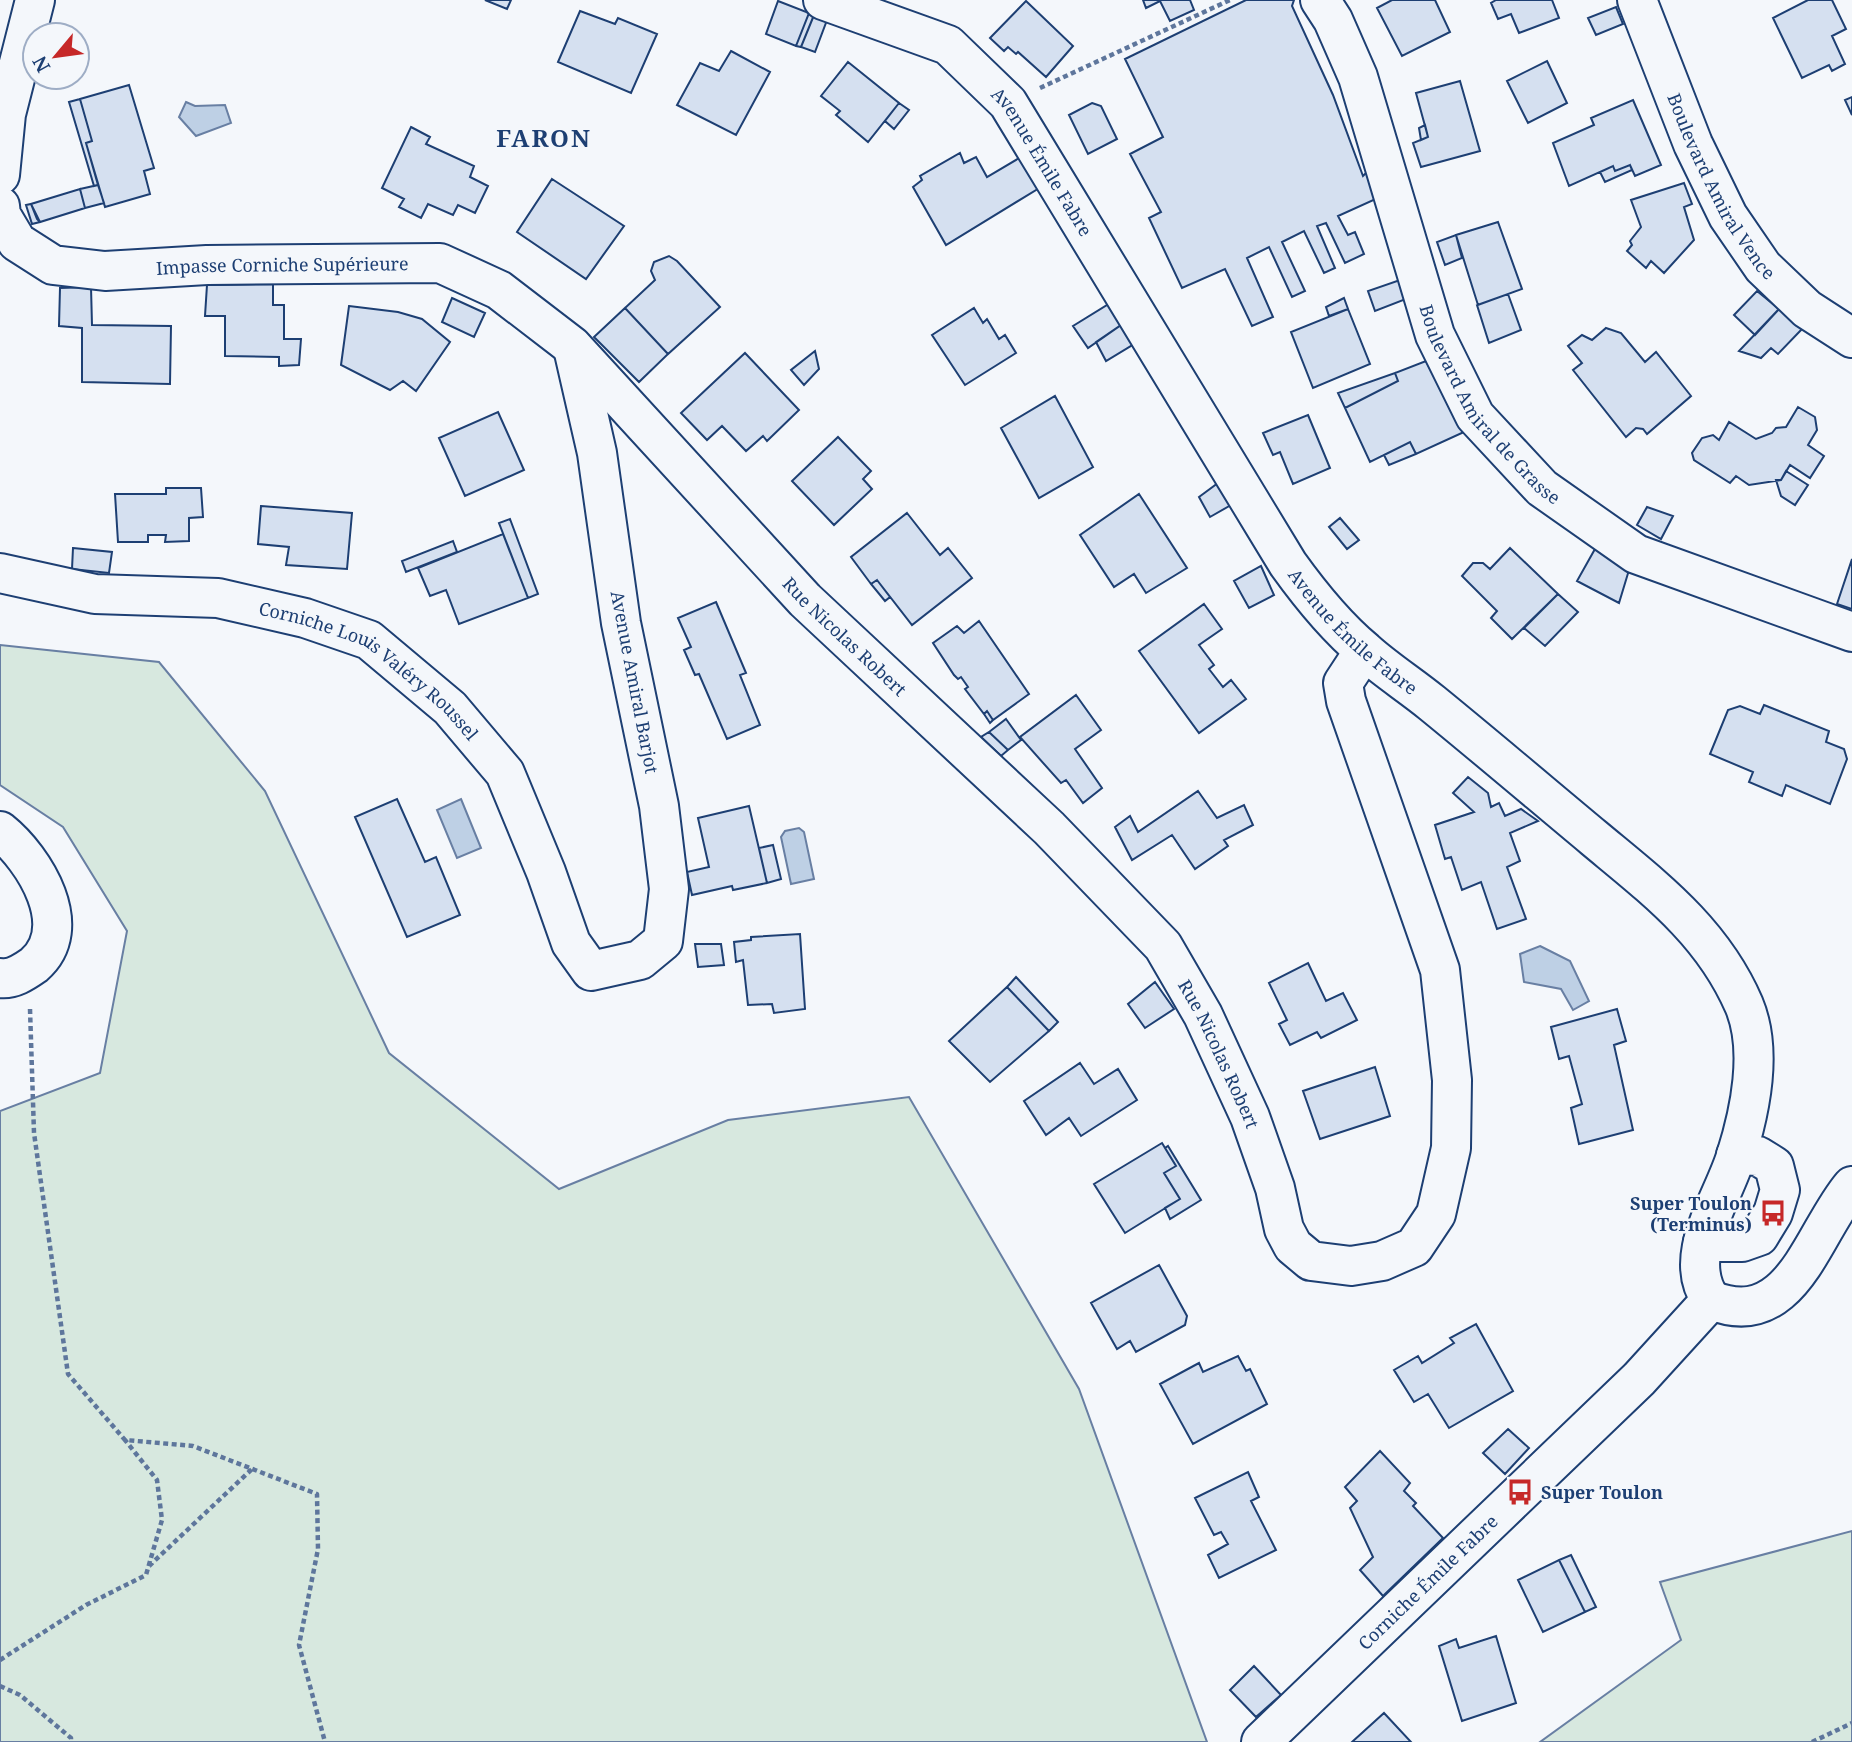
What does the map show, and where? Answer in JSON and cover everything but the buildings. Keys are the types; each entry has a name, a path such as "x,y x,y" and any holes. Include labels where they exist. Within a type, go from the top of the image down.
{"street":[{"path":"0,175 6,114 35,0"},
{"name":"Avenue Émile Fabre","path":"823,0 948,45 1008,103 1288,564 1319,607 1364,651 1430,702 1683,912 1718,956 1745,1007 1754,1048 1751,1085 1737,1155 1703,1242 1700,1274 1704,1290 1711,1300"},
{"name":"Boulevard Amiral de Grasse","path":"1320,0 1333,20 1358,77 1435,335 1475,416 1542,488 1636,554 1852,632"},
{"name":"Boulevard Amiral Vence","path":"1637,0 1693,144 1728,216 1763,267 1807,309 1852,338"},
{"name":"Impasse Corniche Supérieure","path":"0,206 1,215 17,242 53,265 105,271 207,265 440,262 499,290 572,346"},
{"name":"Rue Nicolas Robert","path":"572,346 805,600 1049,828 1163,946 1203,1015 1251,1117 1275,1188 1284,1229 1293,1246 1311,1261 1351,1266 1382,1261 1414,1247 1436,1214 1451,1148 1452,1080 1440,970 1344,692 1343,684 1347,673 1364,651"},
{"name":"Avenue Amiral Barjot","path":"572,346 597,453 621,623 659,806 668,888 663,941 640,960 591,971"},
{"name":"Corniche Louis Valéry Roussel","path":"0,573 95,594 218,598 305,618 369,640 450,708 505,773 546,872 571,943 591,971"},
{"path":"0,831 31,863 50,903 52,927 45,955 12,975"},
{"path":"1703,1242 1742,1242 1759,1236 1773,1213 1780,1190 1774,1166 1758,1156 1737,1155"},
{"path":"1711,1300 1735,1309 1750,1308 1782,1290 1806,1261 1852,1186"},
{"name":"Corniche Émile Fabre","path":"1261,1742 1639,1379 1711,1300"}],"path":[{"path":"1031,92 1230,0"},
{"path":"0,1660 86,1605 146,1575 162,1520 157,1480 68,1374 33,1133 30,1006 12,975"},
{"path":"125,1440 193,1446 317,1494 318,1549 299,1645 325,1742"},
{"path":"149,1567 252,1469"},
{"path":"0,1686 20,1695 71,1738 71,1742"},
{"path":"1812,1742 1852,1723"}],"shaded area":[{"path":"0,645 159,662 265,791 389,1053 559,1189 728,1120 909,1097 1079,1389 1207,1742 0,1742 0,1111 100,1073 127,931 63,827 0,785"},
{"path":"1852,1531 1852,1742 1540,1742 1681,1640 1660,1582"}],"water":[{"path":"186,102 195,106 225,105 231,123 196,136 179,117"},
{"path":"461,799 481,848 457,858 437,810"},
{"path":"799,828 804,832 814,879 791,884 781,837 785,831"},
{"path":"1540,946 1570,961 1589,1001 1573,1010 1561,989 1524,982 1520,954"}],"place":[{"name":"Super Toulon (Terminus)","path":"1773,1213"},
{"name":"Super Toulon","path":"1520,1492"}],"district":[{"name":"FARON","path":"544,137"}]}
